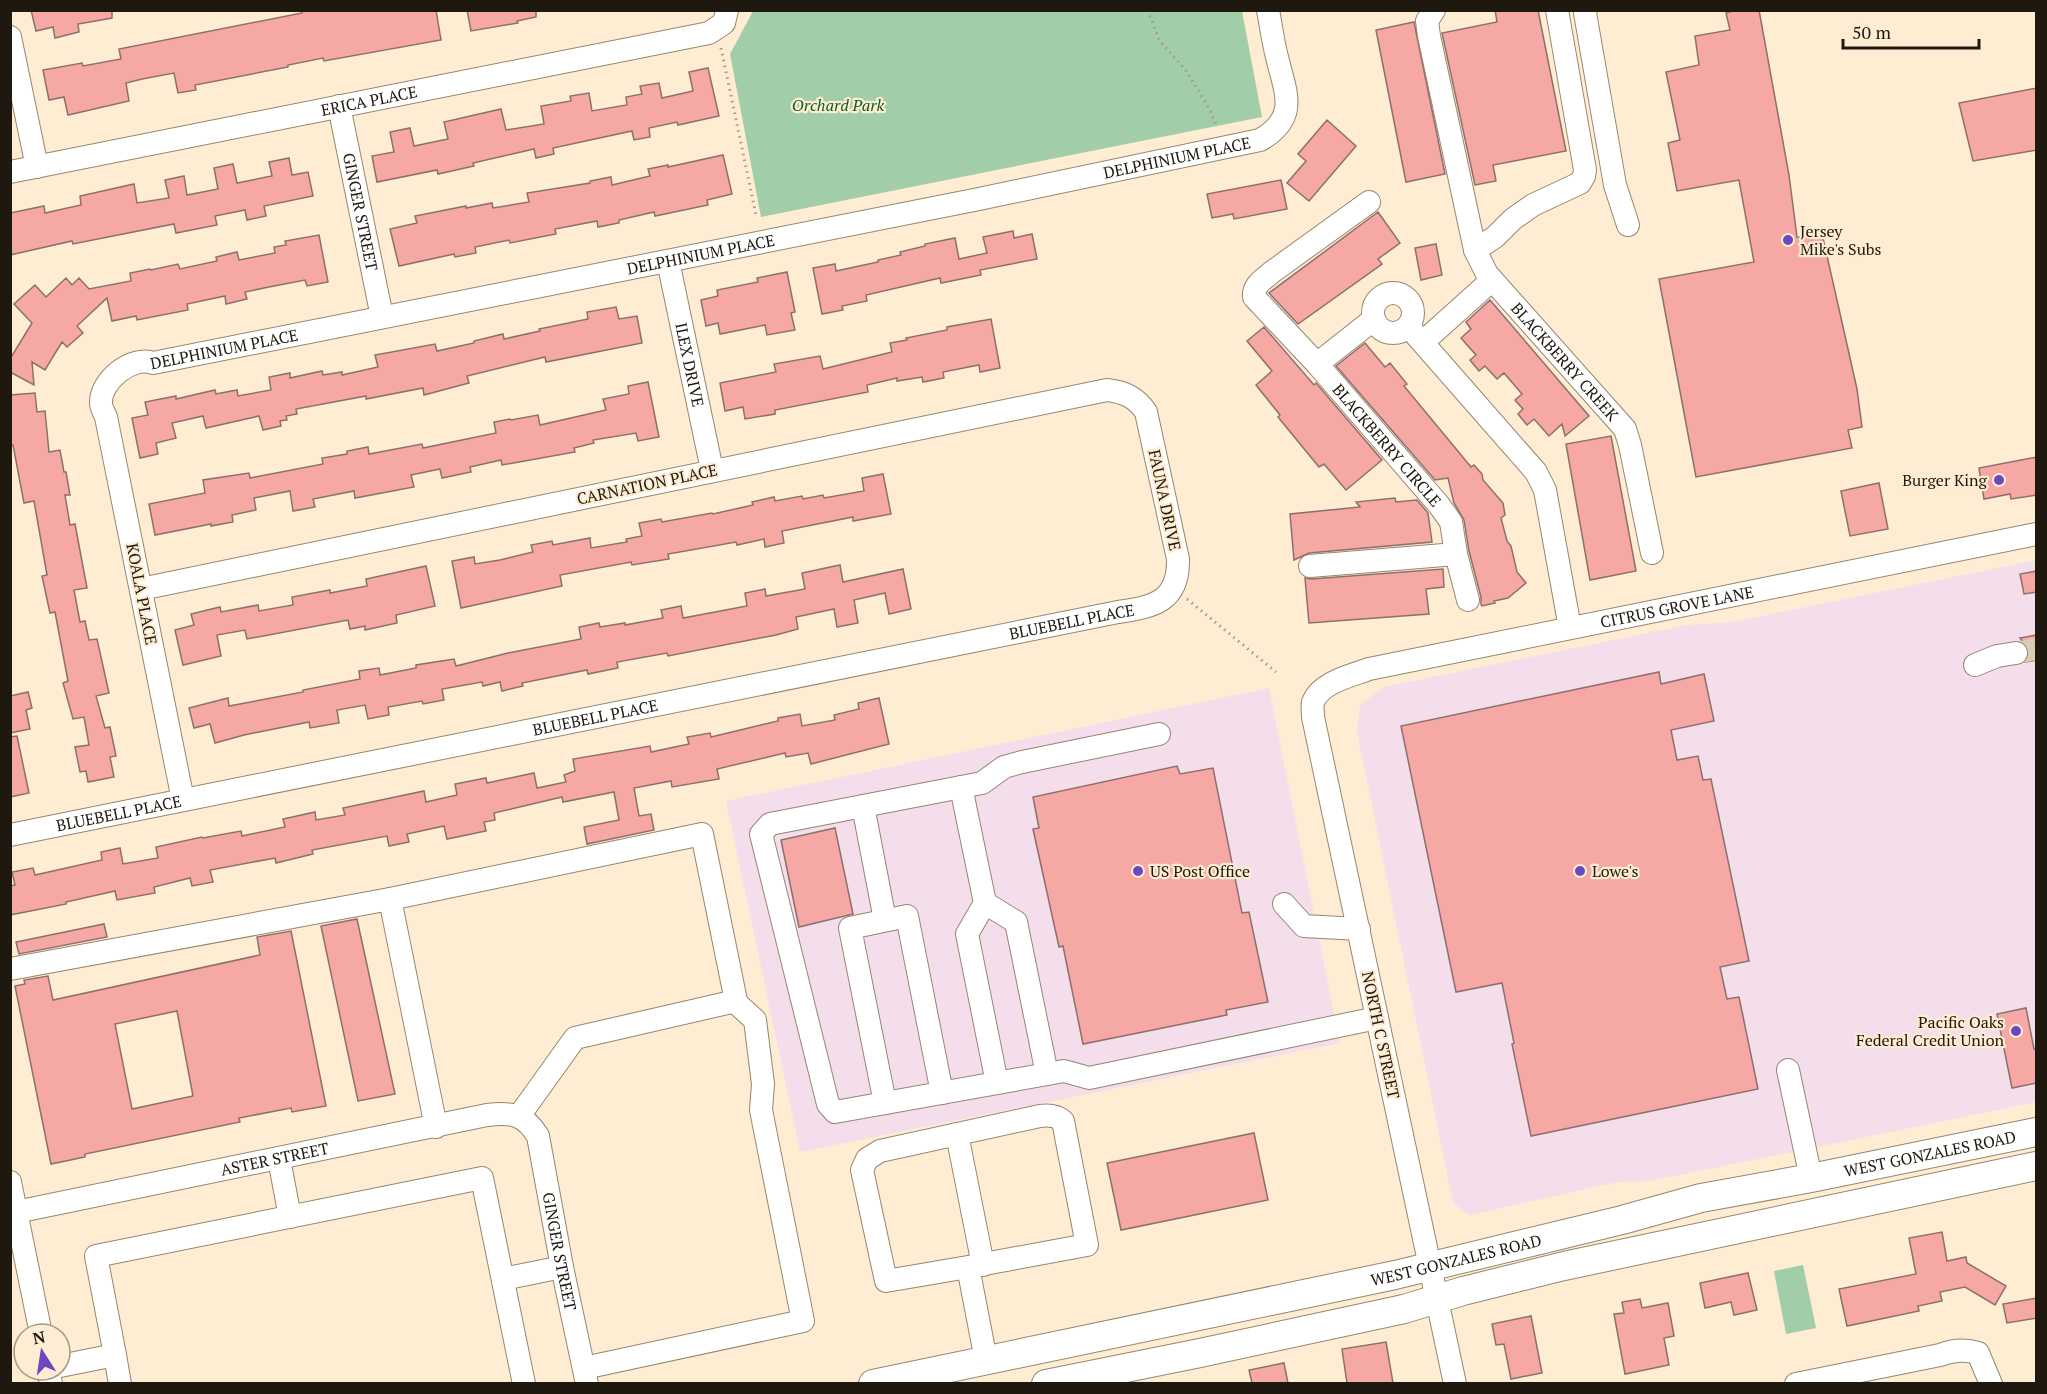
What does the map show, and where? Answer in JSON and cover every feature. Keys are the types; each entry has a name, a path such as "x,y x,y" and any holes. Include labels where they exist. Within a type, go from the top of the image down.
{"main road":[{"name":"WEST GONZALES ROAD","path":"873,1383 1395,1275 1622,1220 1701,1198 2037,1132"},
{"name":"WEST GONZALES ROAD","path":"1046,1383 1200,1353 1404,1308 1564,1266 2037,1167"},
{"path":"1810,1178 1819,1212"}],"street":[{"name":"DELPHINIUM PLACE","path":"105,390 125,367 137,363 148,361 153,363 668,261 1260,140 1270,134 1283,117 1287,105 1286,88 1268,10"},
{"name":"BLACKBERRY CREEK","path":"1434,10 1427,21 1429,36 1475,250 1492,280 1625,429 1652,553"},
{"path":"1475,250 1495,237 1513,219 1533,205 1580,183 1584,176 1585,170 1557,10"},
{"path":"1586,10 1615,185 1628,225"},
{"name":"ERICA PLACE","path":"10,172 709,33 724,26"},
{"path":"10,37 37,167"},
{"name":"GINGER STREET","path":"339,106 382,317"},
{"path":"1369,202 1272,272 1253,290 1254,297 1317,364 1374,320"},
{"name":"ILEX DRIVE","path":"668,261 712,470"},
{"path":"1492,280 1416,334 1389,333 1374,320 1374,307 1377,301 1387,294 1400,294 1410,302 1413,308 1416,334 1536,472 1545,490 1570,628"},
{"name":"BLACKBERRY CIRCLE","path":"1317,364 1439,505 1451,522 1456,554 1468,600"},
{"name":"KOALA PLACE","path":"105,390 101,398 101,406 106,417 183,800"},
{"name":"CARNATION PLACE","path":"141,589 1095,391 1107,390 1127,394 1135,399 1146,412"},
{"name":"FAUNA DRIVE","path":"1146,412 1178,559 1178,573 1172,587"},
{"name":"CITRUS GROVE LANE","path":"1323,689 1339,680 1369,669 2037,534"},
{"path":"1310,566 1456,554"},
{"name":"BLUEBELL PLACE","path":"10,835 1144,608 1157,603 1172,587"},
{"path":"1975,665 1997,656 2016,653"},
{"name":"NORTH C STREET","path":"1323,689 1313,703 1312,717 1455,1383"},
{"path":"1159,734 1022,762 1004,767 972,785 770,824 761,834 828,1104 835,1112 1064,1071 1089,1077 1377,1018"},
{"path":"972,785 986,903 967,934 997,1083"},
{"path":"863,806 885,920"},
{"path":"10,969 390,899 702,834 735,1002 755,1020 763,1084 761,1110 803,1321 585,1376"},
{"path":"390,899 436,1127"},
{"path":"986,903 1016,922 1047,1074"},
{"path":"1284,904 1304,926 1359,929"},
{"path":"885,1103 850,928 885,920 908,916 942,1093"},
{"path":"524,1120 575,1038 735,1002"},
{"path":"1788,1070 1810,1178"},
{"name":"ASTER STREET","path":"16,1212 487,1115 505,1113 524,1120"},
{"path":"1047,1115 1063,1121 1087,1245 976,1266 886,1281 862,1170 867,1159 880,1151 1047,1115"},
{"name":"GINGER STREET","path":"524,1120 538,1136 542,1149 562,1267 585,1376"},
{"path":"957,1134 976,1266 986,1360"},
{"path":"279,1159 290,1217"},
{"path":"120,1383 96,1256 482,1178 524,1383"},
{"path":"10,1182 39,1322"},
{"path":"503,1279 562,1267"},
{"path":"1796,1383 1952,1351 1969,1350 1978,1353 1991,1383"},
{"path":"72,1364 115,1355"}],"path":[{"path":"1148,10 1159,40 1185,69 1209,108 1217,126"},
{"path":"724,26 756,215"},
{"path":"1172,587 1276,672"}],"shaded area":[{"path":"2036,560 2036,1102 1651,1181 1618,1182 1469,1215 1453,1203 1357,732 1360,705 1384,687 1686,625 1733,622"},
{"path":"1269,688 1340,1043 800,1152 726,801"}],"green space":[{"name":"Orchard Park","path":"752,11 1242,11 1262,117 761,217 730,54"},
{"path":"1803,1265 1816,1328 1786,1334 1774,1271"}],"building":[{"path":"31,10 112,10 112,18 78,24 79,32 55,38 53,27 36,31"},
{"path":"301,10 436,10 441,40 324,61 323,58 288,65 288,67 195,85 196,90 178,93 174,73 142,79 126,83 129,101 68,115 64,97 49,100 43,70 121,59 119,49 302,13"},
{"path":"467,10 536,10 536,17 517,21 518,23 471,31"},
{"path":"1495,10 1538,10 1566,151 1493,165 1496,181 1475,185 1442,33 1497,22"},
{"path":"1735,10 1759,10 1789,175 1797,237 1823,238 1857,389 1862,427 1848,430 1852,448 1696,477 1659,279 1754,262 1739,180 1677,191 1668,143 1680,140 1666,72 1699,65 1695,36 1730,30 1726,13"},
{"path":"1414,22 1445,174 1406,182 1376,30"},
{"path":"708,68 719,116 678,125 677,122 649,128 650,137 634,140 632,131 553,148 554,154 536,158 534,149 473,163 474,166 438,174 437,170 377,182 372,156 394,152 390,132 410,128 414,146 448,139 444,122 501,109 506,130 544,124 541,106 571,101 570,96 589,93 592,111 627,105 626,97 642,94 640,86 659,83 662,98 693,91 689,72"},
{"path":"2037,88 2037,150 1973,161 1959,103"},
{"path":"1327,120 1356,146 1309,201 1287,183 1306,161 1298,154"},
{"path":"723,155 732,194 707,200 708,205 655,216 654,212 598,227 597,221 555,229 556,234 475,247 476,253 455,257 454,254 399,266 390,229 417,223 415,216 466,206 466,208 492,203 493,208 529,202 527,193 590,183 590,181 611,177 612,185 650,176 648,169"},
{"path":"289,158 292,175 308,172 313,196 264,206 266,216 247,220 245,210 215,216 217,225 176,233 174,224 73,244 72,241 10,255 10,213 44,206 45,213 81,205 80,196 134,184 137,203 169,198 165,180 184,176 187,195 218,189 214,168 233,164 237,183 272,176 269,162"},
{"path":"1281,180 1287,209 1234,219 1233,214 1212,218 1207,194"},
{"path":"1378,212 1400,243 1378,259 1382,264 1298,324 1269,293"},
{"path":"1013,231 1014,238 1032,234 1037,259 980,270 981,275 941,283 940,278 866,295 867,301 842,306 843,310 822,314 813,268 835,264 836,271 878,262 878,260 901,255 900,252 925,246 925,244 955,238 959,259 987,253 983,237"},
{"path":"319,235 328,282 307,286 305,280 269,287 245,292 247,299 226,304 225,296 187,304 188,310 137,320 136,316 112,321 107,298 77,326 83,333 67,347 62,342 45,370 32,362 34,385 10,372 10,359 32,323 14,304 35,285 46,297 66,278 72,285 79,278 89,289 131,281 130,273 178,264 180,269 217,261 216,257 237,252 239,260 275,253 274,247 286,245 285,241"},
{"path":"1436,244 1442,275 1421,280 1415,248"},
{"path":"787,272 795,312 791,313 795,330 767,335 765,325 720,334 718,323 706,326 701,300 718,296 717,290 758,282 757,278"},
{"path":"1490,300 1589,416 1565,436 1562,424 1549,436 1534,419 1527,425 1518,414 1523,409 1515,400 1522,394 1504,373 1497,379 1485,366 1479,371 1470,360 1476,355 1461,338 1471,329 1466,322"},
{"path":"616,307 619,319 637,316 642,343 546,362 545,357 467,376 469,383 424,395 423,388 296,409 297,414 286,416 287,420 280,421 281,426 263,430 259,416 206,428 203,416 172,423 176,438 156,443 158,454 140,458 132,418 148,415 145,402 176,396 176,399 215,390 216,394 237,390 238,396 271,390 269,377 290,373 290,378 322,371 323,375 342,372 342,375 378,367 375,355 435,344 437,351 503,334 504,339 588,319 587,312"},
{"path":"991,319 1000,368 980,372 979,365 943,372 944,378 923,382 922,377 897,381 897,378 867,385 868,392 775,410 775,414 745,419 743,407 725,411 720,383 776,372 774,364 820,356 823,369 892,352 890,343 907,340 906,338"},
{"path":"1264,327 1382,460 1346,490 1324,464 1319,467 1278,417 1280,415 1256,385 1272,371 1247,341"},
{"path":"1365,343 1385,367 1390,363 1407,384 1404,386 1471,467 1474,465 1482,474 1483,480 1503,503 1505,515 1501,518 1507,541 1511,546 1517,572 1526,583 1508,598 1482,606 1464,520 1454,503 1448,478 1435,480 1336,366"},
{"path":"648,382 659,437 638,441 636,433 593,440 594,443 574,448 575,452 502,465 501,460 470,467 471,472 442,478 440,469 411,475 414,487 355,498 354,491 313,499 315,507 293,511 290,491 254,498 256,510 232,515 233,522 155,535 149,504 205,493 203,480 249,473 250,478 323,464 322,458 347,454 347,451 368,447 369,454 422,444 423,448 496,433 494,422 510,419 538,415 540,425 606,410 603,399 629,394 628,386"},
{"path":"35,393 37,412 45,411 49,452 60,450 64,472 66,472 70,495 65,495 70,525 75,524 87,588 74,590 80,622 85,621 89,640 97,639 109,693 96,696 105,728 110,727 116,756 110,757 114,777 88,782 86,771 80,772 75,747 89,745 84,717 73,719 63,683 68,681 55,612 50,613 42,576 47,575 34,501 24,503 13,445 11,445 10,395"},
{"path":"1611,436 1636,571 1590,580 1566,444"},
{"path":"2037,457 2037,495 2011,499 2010,494 1984,499 1979,468"},
{"path":"883,474 891,514 853,521 853,517 782,531 784,543 765,547 764,539 737,545 736,542 668,554 669,559 632,565 631,562 560,575 562,586 461,608 452,561 474,557 475,564 500,560 533,552 531,545 552,541 553,545 590,538 591,548 627,542 626,539 642,536 639,523 713,514 753,505 752,502 774,497 775,501 802,496 803,499 823,495 824,498 864,491 862,478"},
{"path":"1879,483 1888,529 1850,536 1841,491"},
{"path":"1395,498 1396,502 1417,500 1428,513 1432,542 1309,553 1294,560 1290,514 1360,507 1356,502"},
{"path":"840,565 843,582 903,569 911,609 889,614 885,593 854,600 858,623 837,627 834,609 796,617 798,629 776,635 668,656 667,653 617,662 618,668 588,674 587,670 522,683 523,686 502,691 500,682 483,686 482,682 442,689 444,700 388,707 389,715 368,719 365,705 337,710 339,723 310,728 309,722 215,743 210,724 194,728 189,708 228,698 229,706 303,692 303,690 360,679 359,671 379,668 380,675 416,668 416,665 454,659 456,666 581,639 579,627 599,623 600,627 625,623 625,625 663,618 661,610 681,606 683,618 747,606 745,593 765,589 766,596 805,589 802,573"},
{"path":"426,566 435,606 396,615 397,623 365,630 365,626 350,629 348,620 247,639 245,630 217,635 221,656 183,665 175,630 194,625 191,614 220,607 221,612 258,605 259,611 293,605 292,597 367,586 366,579"},
{"path":"1443,569 1444,587 1426,589 1429,614 1309,623 1305,578"},
{"path":"2037,571 2037,592 2024,594 2020,574"},
{"path":"2037,635 2037,660 2025,662 2029,657 2029,650 2020,638"},
{"name":"Lowe's","path":"1659,672 1661,684 1704,674 1714,721 1671,730 1677,760 1698,756 1703,780 1711,779 1749,961 1720,967 1727,999 1739,997 1758,1089 1531,1136 1502,983 1456,992 1401,726"},
{"path":"28,692 32,708 26,710 30,729 10,733 10,696"},
{"path":"879,698 889,744 811,764 808,753 786,757 785,753 717,769 719,779 672,787 671,781 634,788 639,816 651,814 654,830 587,844 584,827 619,820 614,792 563,802 562,797 494,813 495,820 484,822 486,831 447,839 444,826 407,834 409,842 389,846 387,836 312,850 313,854 276,863 275,858 210,870 213,882 192,886 190,878 154,887 155,893 117,900 115,891 10,915 10,886 15,885 12,872 33,868 35,875 102,860 101,852 120,848 123,864 158,858 156,847 202,837 241,831 242,836 285,827 283,819 315,812 316,820 345,815 343,808 424,791 426,802 457,795 455,784 486,778 487,783 534,773 537,788 566,782 564,775 575,771 573,759 650,746 651,752 689,744 687,737 710,733 711,737 800,714 802,726 835,720 834,715 859,709 858,703"},
{"path":"17,736 29,793 10,797 10,737"},
{"name":"US Post Office","path":"1177,766 1180,774 1213,768 1242,913 1249,912 1268,1002 1226,1010 1227,1015 1083,1044 1063,946 1059,947 1033,829 1039,828 1033,797"},
{"path":"835,828 853,914 799,927 781,840"},
{"path":"357,919 395,1094 358,1101 321,926"},
{"path":"104,924 107,937 19,954 16,942"},
{"path":"291,931 326,1106 292,1112 291,1108 239,1118 240,1122 85,1154 85,1157 51,1164 15,986 25,984 24,980 48,976 53,1000 260,955 257,937","holes":["177,1011 193,1096 132,1109 115,1024"]},
{"name":"Pacific Oaks Federal Credit Union","path":"2026,1008 2034,1049 2037,1048 2037,1083 2012,1088 1997,1014"},
{"path":"1254,1133 1268,1200 1121,1230 1107,1163"},
{"path":"1942,1232 1947,1261 1966,1257 1967,1263 2006,1286 1995,1305 1965,1287 1940,1292 1942,1301 1918,1306 1919,1311 1847,1326 1839,1289 1916,1274 1909,1238"},
{"path":"1748,1273 1757,1310 1734,1315 1731,1302 1705,1308 1700,1283"},
{"path":"2037,1298 2037,1318 2007,1323 2003,1304"},
{"path":"1640,1299 1642,1308 1668,1303 1674,1336 1664,1338 1669,1365 1625,1374 1614,1314 1624,1313 1622,1302"},
{"path":"1531,1316 1542,1373 1511,1379 1504,1344 1496,1345 1492,1324"},
{"path":"1386,1342 1393,1383 1347,1383 1342,1349"},
{"path":"1284,1363 1288,1383 1252,1383 1249,1370"}],"tunnel":[{"path":"2016,653 2036,649"}],"place":[{"name":"Jersey Mike's Subs","path":"1788,240"},
{"name":"Burger King","path":"1999,480"},
{"name":"US Post Office","path":"1138,871"},
{"name":"Lowe's","path":"1580,871"},
{"name":"Pacific Oaks Federal Credit Union","path":"2016,1031"}]}
